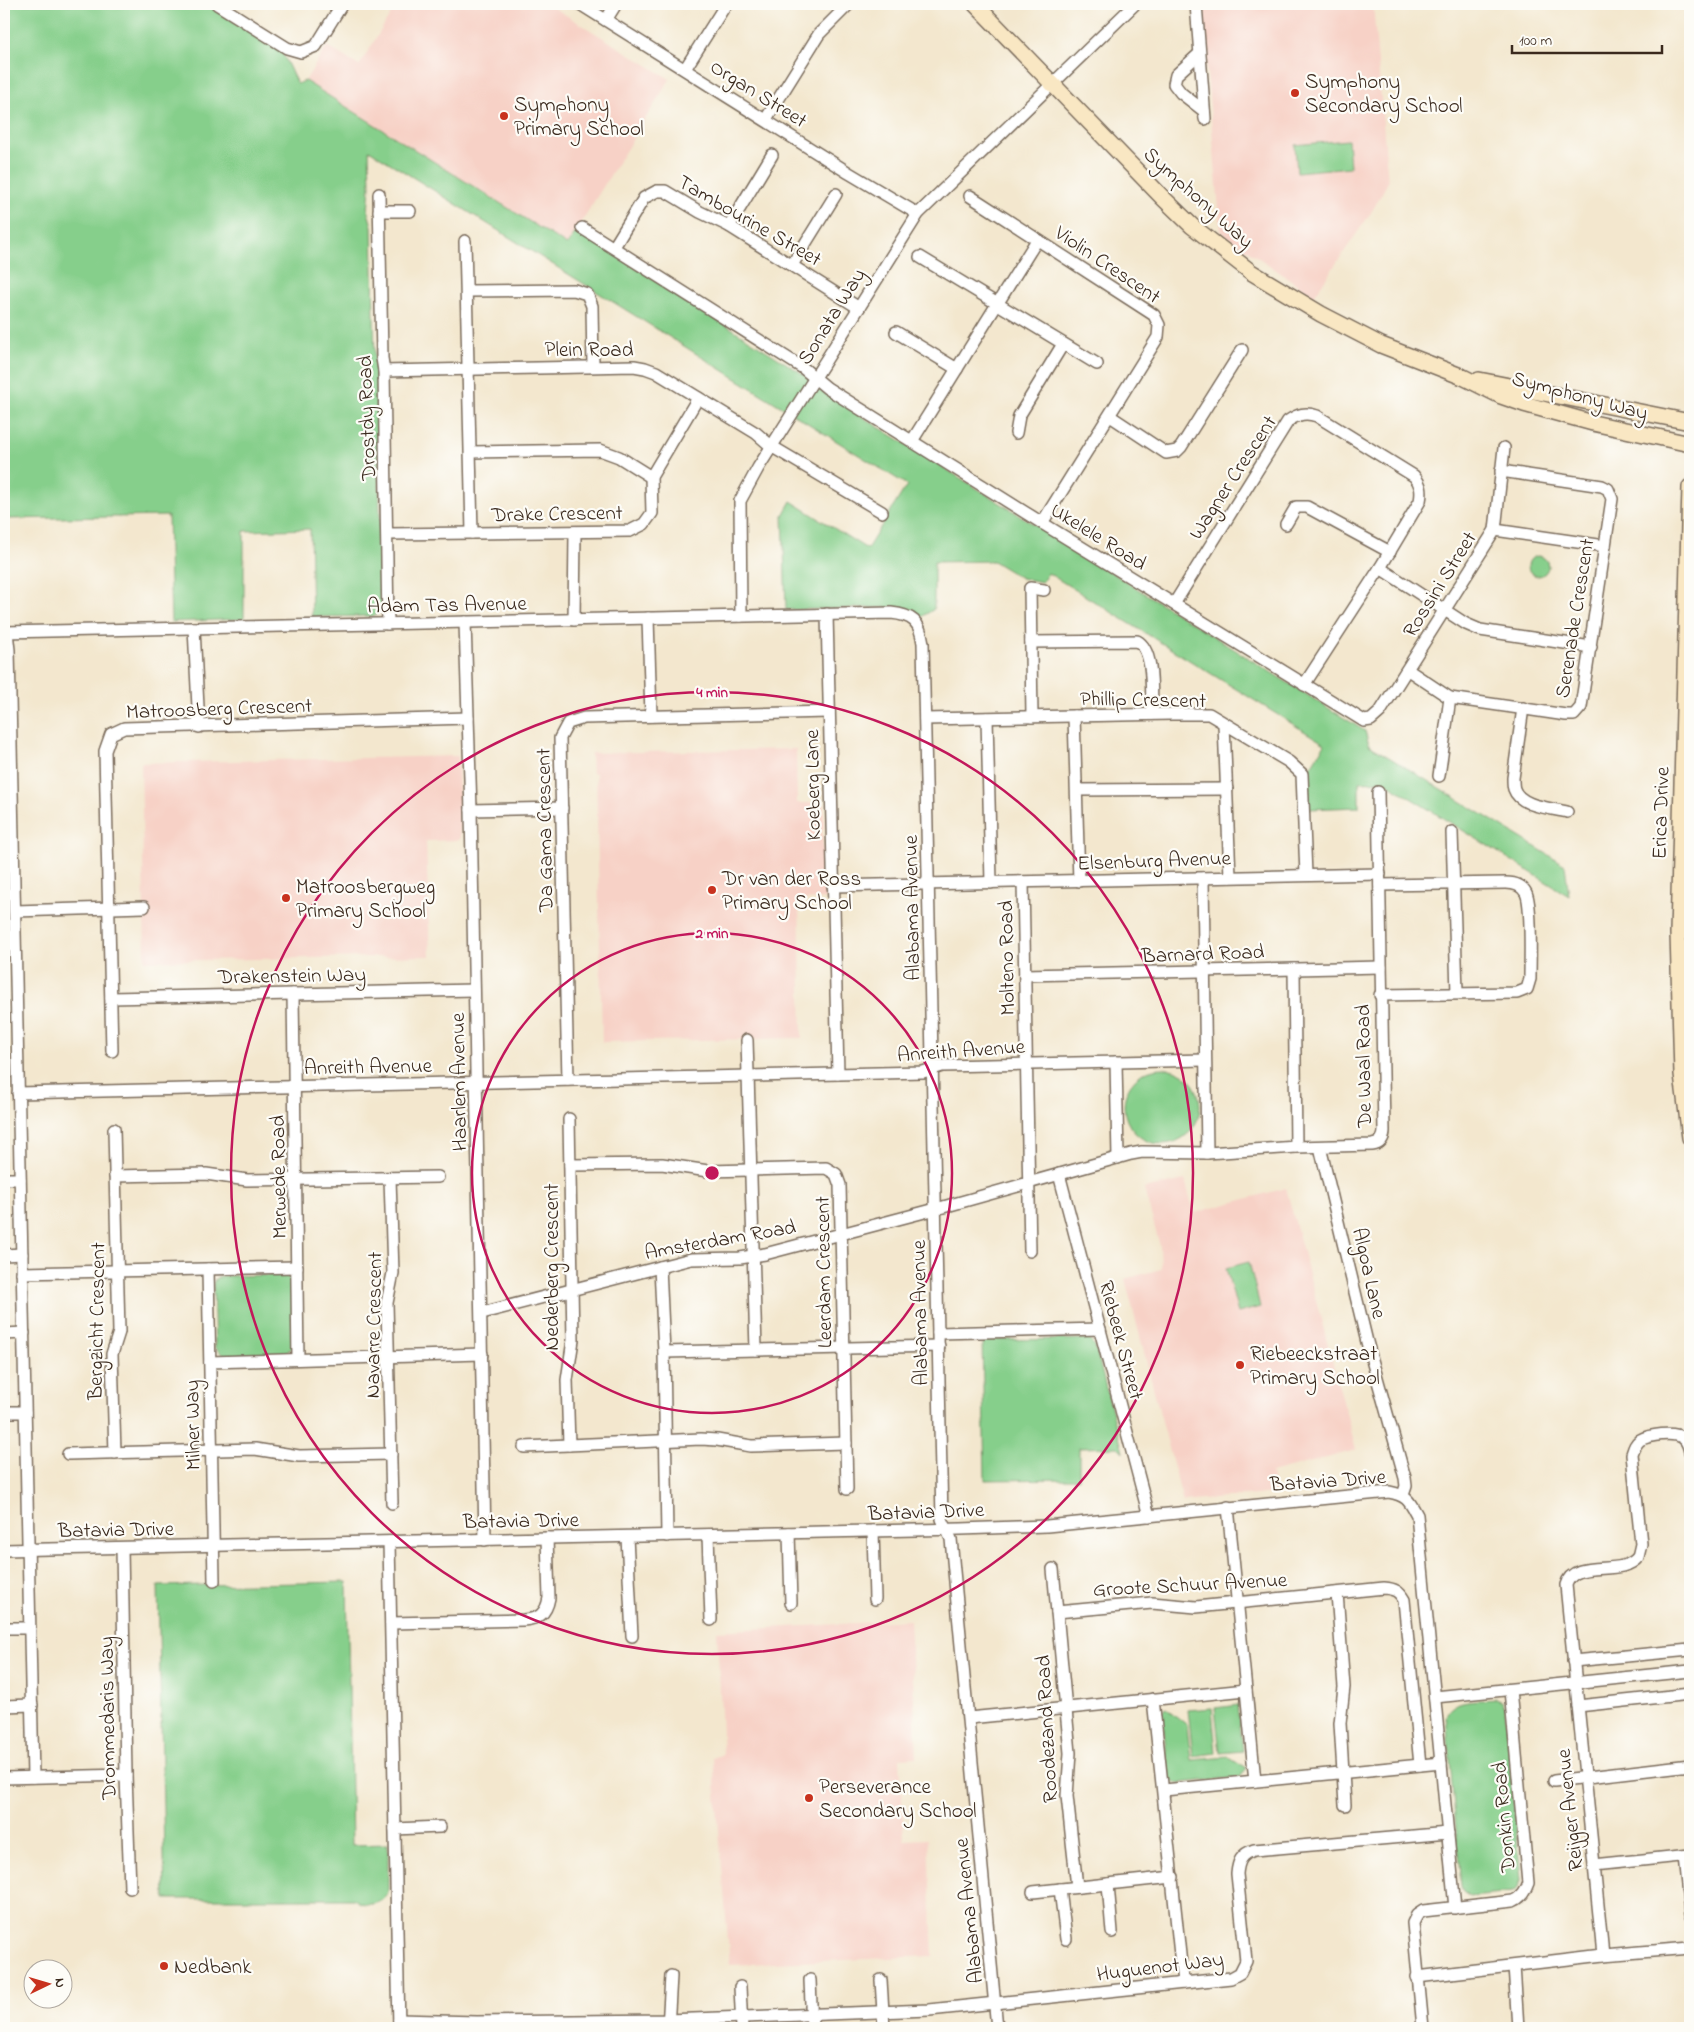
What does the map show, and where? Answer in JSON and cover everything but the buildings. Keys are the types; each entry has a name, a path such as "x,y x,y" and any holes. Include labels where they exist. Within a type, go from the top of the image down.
{"main road":[{"name":"Symphony Way","path":"976,4 1162,197 1192,226 1251,272 1321,314 1382,345 1462,377 1501,396 1557,414 1690,444"},
{"name":"Symphony Way","path":"1462,377 1690,422"},
{"name":"Erica Drive","path":"1690,487 1678,933 1682,1074 1690,1138"}],"street":[{"path":"217,4 230,7 287,48 301,52 316,46 342,4"},
{"name":"Organ Street","path":"580,4 766,119 849,173 918,214"},
{"path":"606,20 616,4"},
{"path":"685,69 726,4"},
{"path":"766,119 819,34 849,4"},
{"name":"Sonata Way","path":"741,616 740,501 771,446 918,214 1135,4"},
{"path":"1196,4 1204,115 1174,84 1176,75 1199,54"},
{"path":"729,226 772,155"},
{"name":"Tambourine Street","path":"614,247 644,198 657,191 666,191 700,212 729,226 859,308"},
{"name":"Drostdy Road","path":"379,194 388,534 388,624"},
{"path":"792,265 836,194"},
{"path":"970,196 1038,240"},
{"path":"379,211 410,211"},
{"name":"Ukelele Road","path":"582,228 803,368 827,388 1355,717 1366,722"},
{"name":"Violin Crescent","path":"912,441 1038,240 1154,314 1159,325 1158,337 1042,523"},
{"path":"465,241 472,452 472,533"},
{"path":"920,257 1097,364"},
{"path":"468,291 574,290 587,294 592,306 593,366"},
{"path":"896,332 957,369"},
{"path":"1016,433 1019,416 1063,344"},
{"path":"1110,416 1166,453 1176,451 1181,447 1242,350"},
{"name":"Plein Road","path":"384,371 593,366 645,368 756,433 771,446 882,512"},
{"path":"472,452 600,450 618,457 651,477 698,398"},
{"name":"Wagner Crescent","path":"1174,604 1288,422 1295,416 1302,414 1310,413 1317,416 1418,480 1422,493 1420,501 1390,552 1304,685"},
{"name":"Rossini Street","path":"1366,722 1380,712 1495,530 1504,448"},
{"name":"Serenade Crescent","path":"1408,670 1450,698 1566,715 1574,715 1581,707 1612,499 1608,489 1602,486 1501,471"},
{"name":"Drake Crescent","path":"388,534 630,531 644,524 652,512 651,477"},
{"path":"1286,524 1296,507 1307,506 1390,552"},
{"path":"1495,530 1605,546"},
{"path":"574,620 575,532"},
{"path":"1380,568 1466,624 1480,630 1591,647"},
{"path":"1032,717 1030,588 1044,590"},
{"name":"Adam Tas Avenue","path":"5,632 891,613"},
{"name":"Alabama Avenue","path":"891,613 904,614 915,621 921,630 929,884 942,1519 951,1538 997,2028"},
{"name":"Koeberg Lane","path":"828,614 838,1074"},
{"path":"648,618 651,716"},
{"name":"Haarlem Avenue","path":"465,622 482,1313 485,1540"},
{"path":"194,628 199,726"},
{"path":"5,632 15,911 33,1777"},
{"path":"1030,642 1137,641 1141,643 1148,652 1152,714"},
{"path":"1439,776 1450,698"},
{"path":"1523,708 1513,789 1518,797 1527,802 1567,812"},
{"name":"Da Gama Crescent","path":"568,1080 560,738 568,723 584,718 830,712"},
{"name":"Phillip Crescent","path":"925,719 1209,714 1289,762 1302,774 1306,875"},
{"path":"1074,716 1079,881"},
{"name":"Matroosberg Crescent","path":"112,1051 105,750 112,734 124,728 468,718"},
{"path":"987,718 991,883"},
{"path":"1224,724 1230,877"},
{"path":"1077,790 1227,789"},
{"name":"De Waal Road","path":"1059,1174 1142,1152 1208,1152 1374,1145 1380,1141 1384,1136 1380,995 1382,967 1378,792"},
{"path":"470,810 562,808"},
{"path":"1380,995 1457,994 1452,884 1452,832"},
{"name":"Elsenburg Avenue","path":"834,886 1306,875 1452,884 1514,883 1522,887 1528,901 1529,986 1520,992 1457,994"},
{"path":"1203,878 1203,972 1208,1152"},
{"name":"Molteno Road","path":"1023,882 1030,1251"},
{"path":"15,911 144,906"},
{"name":"Barnard Road","path":"1025,975 1382,967"},
{"path":"1294,969 1296,1147"},
{"name":"Drakenstein Way","path":"110,998 474,990"},
{"name":"Merwede Road","path":"293,994 298,1359"},
{"path":"748,1040 752,1257 756,1350"},
{"name":"Anreith Avenue","path":"18,1092 923,1072 942,1066 1205,1060"},
{"path":"1116,1062 1118,1158"},
{"name":"Nederberg Crescent","path":"569,1119 573,1350 567,1380 569,1445"},
{"name":"Bergzicht Crescent","path":"114,1129 119,1332 114,1345 112,1361 115,1453"},
{"name":"Algoa Lane","path":"1320,1147 1367,1342 1405,1478 1406,1486 1403,1495"},
{"name":"Leerdam Crescent","path":"570,1165 662,1164 697,1170 826,1168 834,1172 840,1185 847,1489"},
{"path":"115,1176 206,1174 246,1180 438,1176"},
{"name":"Amsterdam Road","path":"482,1313 691,1259 752,1257 936,1209 1059,1174"},
{"name":"Riebeek Street","path":"1059,1174 1149,1516"},
{"name":"Navarre Crescent","path":"390,1178 393,1273 387,1303 392,1503"},
{"path":"4,1179 20,1179"},
{"path":"4,1255 22,1254"},
{"path":"22,1273 298,1267"},
{"path":"660,1267 664,1352 667,1536"},
{"name":"Milner Way","path":"208,1269 214,1581"},
{"path":"938,1332 1100,1329"},
{"path":"4,1334 24,1333"},
{"path":"664,1352 939,1346"},
{"path":"210,1362 482,1354"},
{"path":"4,1412 25,1412"},
{"name":"Reijger Avenue","path":"1603,1955 1566,1588 1569,1578 1577,1572 1627,1566 1635,1561 1640,1553 1632,1454 1634,1446 1647,1437 1677,1436 1684,1438 1690,1452"},
{"path":"524,1447 665,1440 717,1440 751,1446 846,1443"},
{"path":"68,1454 266,1449 299,1456 391,1454"},
{"name":"Batavia Drive","path":"4,1550 947,1530 1047,1526 1389,1492 1403,1495 1411,1503 1417,1515 1455,1908"},
{"path":"1228,1507 1255,1781"},
{"path":"873,1531 875,1599"},
{"path":"789,1533 791,1603"},
{"path":"708,1535 711,1620"},
{"path":"627,1537 632,1636"},
{"path":"391,1623 522,1620 534,1619 542,1615 547,1608 549,1598 547,1538"},
{"path":"389,1542 399,2024"},
{"name":"Drommedaris Way","path":"122,1548 130,1888"},
{"name":"Roodezand Road","path":"1053,1569 1071,1764 1067,1796 1077,1887"},
{"name":"Groote Schuur Avenue","path":"1057,1612 1152,1603 1185,1607 1384,1588 1394,1589 1400,1592 1404,1600 1420,1765"},
{"path":"1337,1593 1344,1687 1340,1724 1345,1805"},
{"path":"4,1628 30,1628"},
{"path":"1573,1661 1690,1650"},
{"path":"1434,1698 1690,1672"},
{"path":"969,1718 1066,1706 1246,1690"},
{"name":"Donkin Road","path":"1423,2028 1413,1923 1415,1918 1424,1911 1513,1901 1522,1895 1528,1883 1510,1690"},
{"path":"1578,1706 1690,1694"},
{"path":"1153,1698 1183,1982"},
{"path":"4,1706 32,1705"},
{"path":"1164,1790 1441,1763"},
{"path":"1554,1781 1690,1766"},
{"path":"4,1778 126,1775"},
{"path":"395,1829 440,1828"},
{"name":"Huguenot Way","path":"399,2024 742,2023 811,2015 883,2012 996,2003 1231,1978 1240,1973 1244,1966 1246,1953 1237,1874 1239,1861 1247,1852 1448,1833"},
{"path":"1594,1865 1687,1855 1690,1915"},
{"path":"1033,1892 1173,1877"},
{"path":"1108,1884 1112,1932"},
{"path":"1060,1889 1066,1939"},
{"path":"1417,1977 1603,1955 1690,1948"},
{"path":"1514,1966 1518,2028"},
{"path":"668,2024 670,1976"},
{"path":"810,1980 812,2028"},
{"path":"881,1980 884,2028"},
{"path":"740,1987 742,2023"}],"shaded area":[{"name":"Symphony Primary School","path":"397,4 548,4 670,79 567,245 305,81 327,46 359,66"},
{"name":"Symphony Secondary School","path":"1201,4 1373,4 1388,182 1372,211 1314,296 1221,232"},
{"name":"Dr van der Ross Primary School","path":"796,749 797,803 824,803 824,828 822,830 826,899 799,900 802,1038 602,1042 596,773 592,773 591,753"},
{"name":"Matroosbergweg Primary School","path":"458,756 460,840 426,841 430,956 145,961 141,763"},
{"name":"Riebeeckstraat Primary School","path":"1185,1180 1194,1213 1286,1188 1356,1450 1271,1473 1275,1493 1183,1502 1125,1279 1161,1269 1160,1246 1144,1189"},
{"name":"Perseverance Secondary School","path":"910,1620 917,1757 900,1758 904,1840 928,1839 933,1956 730,1965 713,1758 723,1754 717,1631"}],"green space":[{"path":"4,4 206,4 281,50 297,84 305,81 567,245 577,230 803,374 821,391 1365,731 1369,745 1565,865 1569,896 1383,781 1359,782 1359,807 1308,809 1306,770 1311,766 1325,744 1048,573 1042,582 1021,578 993,561 934,562 934,609 920,618 896,607 786,610 783,515 791,501 867,549 907,485 369,150 370,186 368,212 372,226 382,610 375,616 312,617 310,529 244,531 244,619 171,622 168,516 4,519"},
{"path":"1348,140 1350,167 1297,172 1295,145"},
{"path":"1538,556 1545,559 1548,566 1545,573 1538,576 1531,573 1528,566 1531,559"},
{"path":"1155,1068 1169,1068 1183,1074 1194,1085 1200,1099 1197,1121 1189,1133 1169,1144 1155,1144 1141,1138 1130,1127 1124,1113 1124,1099 1130,1085 1141,1074"},
{"path":"1249,1262 1260,1307 1238,1313 1226,1268"},
{"path":"284,1275 292,1283 293,1347 285,1354 223,1355 215,1348 213,1284 215,1279 221,1276"},
{"path":"1088,1339 1095,1346 1123,1452 1118,1447 1079,1448 1079,1479 985,1480 982,1340"},
{"path":"347,1582 352,1845 388,1844 388,1892 386,1896 373,1904 363,1904 354,1899 165,1899 158,1586"},
{"path":"1495,1699 1502,1702 1505,1710 1521,1881 1518,1888 1513,1892 1469,1896 1463,1892 1461,1886 1446,1716 1449,1710 1460,1703"},
{"path":"1238,1705 1243,1751 1220,1753 1215,1708"},
{"path":"1166,1708 1187,1725 1191,1760 1228,1757 1247,1769 1240,1777 1180,1783 1173,1782 1169,1776 1162,1714"},
{"path":"1212,1708 1216,1753 1193,1756 1188,1710"}],"place":[{"name":"Symphony Secondary School","path":"1295,93"},
{"name":"Symphony Primary School","path":"504,116"},
{"name":"Dr van der Ross Primary School","path":"712,890"},
{"name":"Matroosbergweg Primary School","path":"286,898"},
{"name":"Riebeeckstraat Primary School","path":"1240,1365"},
{"name":"Perseverance Secondary School","path":"809,1798"},
{"name":"Nedbank","path":"164,1966"}]}
